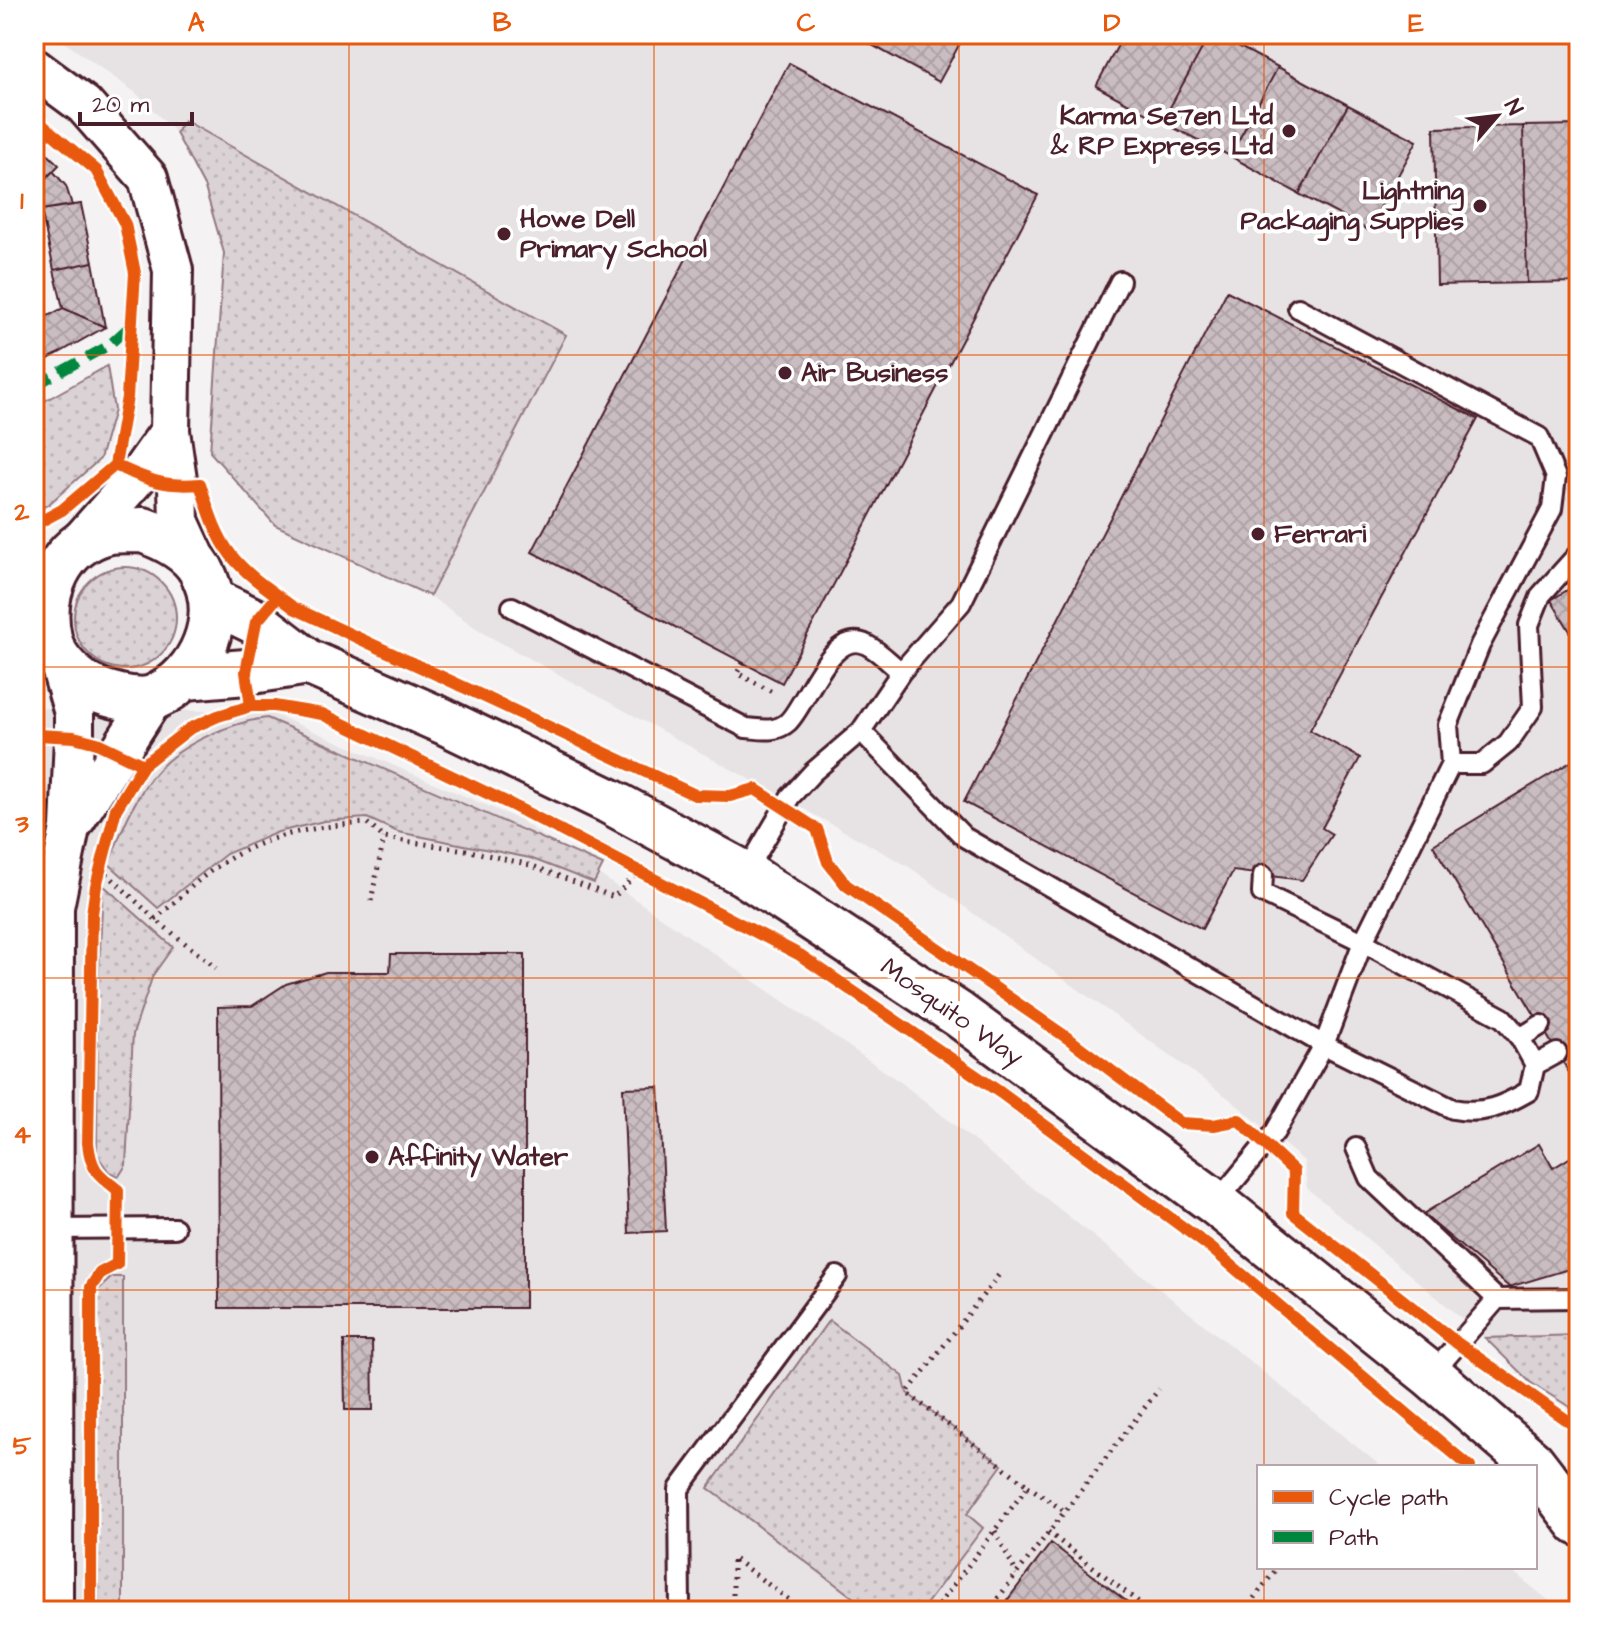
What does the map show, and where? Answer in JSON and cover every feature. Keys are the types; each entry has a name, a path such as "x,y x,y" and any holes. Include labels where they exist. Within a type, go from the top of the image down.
{"street":[{"path":"34,68 84,105 148,178 173,270 170,431 178,486 179,521 207,585 210,638 169,688 70,828"},
{"path":"53,1611 43,1476 53,1229 54,907 70,828 74,713 47,646 45,606 55,565 138,476 170,431"},
{"path":"55,565 107,532 143,530 173,541 207,585"},
{"name":"Mosquito Way","path":"207,585 308,662 443,721 609,801 745,874 958,1014 1216,1203 1431,1375 1534,1465"},
{"path":"47,646 75,678 97,691 122,697 308,662"},
{"name":"Mosquito Way","path":"1532,1462 1579,1475"},
{"name":"Mosquito Way","path":"1537,1468 1579,1523"}],"lane":[{"path":"745,874 790,797 813,772 861,731 901,672 961,603 1120,281"},
{"path":"1216,1203 1275,1132 1324,1045 1363,942 1451,764 1448,725 1480,645 1552,509 1556,477 1539,437 1298,308"},
{"path":"1451,764 1482,764 1508,743 1533,707 1529,625 1541,595 1579,553"},
{"path":"512,607 746,728 773,730 787,722 830,655 850,643 865,643 901,672"},
{"path":"861,731 964,837 1324,1045 1453,1109 1470,1113 1490,1111 1529,1091 1535,1065 1520,1038 1503,1018 1363,942 1262,893 1263,875"},
{"path":"1520,1038 1541,1025"},
{"path":"1535,1065 1557,1053"},
{"path":"1356,1148 1369,1178 1497,1299 1579,1298"},
{"path":"53,1229 175,1228"},
{"path":"680,1611 679,1489 837,1276"},
{"path":"1431,1375 1497,1299"}],"path":[{"path":"155,919 218,866 267,841 317,826 367,823 384,838 466,850 530,865 614,897 639,871"},
{"path":"371,901 384,838"},
{"path":"96,886 104,853"},
{"path":"626,864 653,878"},
{"path":"100,868 155,919 216,968"},
{"path":"1001,1272 907,1393 1064,1511"},
{"path":"988,1611 1159,1389"},
{"path":"934,1611 1028,1486"},
{"path":"995,1531 1017,1574"},
{"path":"1048,1532 1150,1611"},
{"path":"733,1611 733,1558 804,1611"},
{"path":"1244,1611 1276,1569"}],"shaded area":[{"path":"53,34 1579,34 1579,1335 1485,1338 1307,1188 1304,1161 1230,1099 908,866 485,634 430,596 566,335 184,120 176,133 136,93"},
{"path":"184,120 566,335 430,596 275,525 210,452 224,253 205,188 176,133"},
{"path":"107,366 114,410 100,459 49,504 34,512 34,407"},
{"path":"125,567 154,575 168,589 176,618 168,647 154,661 125,669 96,661 82,647 74,618 82,589 96,575"},
{"path":"34,708 269,712 520,820 903,1084 1379,1465 1257,1465 1257,1569 1510,1569 1552,1603 1552,1611 34,1611"},
{"path":"267,718 603,865 594,883 530,858 398,832 367,818 324,821 278,832 226,854 158,908 109,864 135,803 149,780 179,752 223,729"},
{"path":"103,885 173,947 153,975 133,1034 126,1165 119,1176 109,1172 97,1155 98,992"},
{"path":"112,1277 123,1277 123,1611 99,1611 95,1316 98,1290"},
{"path":"829,1320 903,1376 907,1393 1002,1465 967,1514 983,1528 921,1611 871,1611 708,1488"},
{"path":"1579,1335 1579,1413 1530,1382 1485,1338"}],"building":[{"path":"852,34 965,34 939,82"},
{"path":"1124,34 1210,34 1162,122 1096,86"},
{"path":"1210,34 1278,67 1230,156 1162,122"},
{"name":"Air Business","path":"789,63 1038,195 782,683 532,552"},
{"name":"Karma Se7en Ltd & RP Express Ltd","path":"1278,67 1348,105 1299,194 1230,156"},
{"path":"1348,105 1417,141 1368,230 1299,194"},
{"path":"1579,125 1579,282 1527,283 1523,126"},
{"name":"Lightning Packaging Supplies","path":"1523,126 1527,283 1437,285 1434,128"},
{"path":"34,141 59,165 34,191"},
{"path":"53,171 66,186 72,205 41,210 34,198 34,191"},
{"path":"81,204 93,262 54,270 41,210"},
{"path":"93,262 105,327 63,308 54,270"},
{"name":"Ferrari","path":"1227,291 1478,419 1310,730 1360,758 1322,828 1332,834 1302,880 1233,871 1202,929 964,802"},
{"path":"63,308 105,327 34,367 34,323"},
{"path":"1579,583 1579,646 1551,600"},
{"path":"1579,757 1579,1089 1433,845"},
{"name":"Affinity Water","path":"391,954 525,954 525,1308 219,1308 218,1007 252,1006 286,984 326,972 390,972"},
{"path":"659,1087 666,1231 629,1233 623,1088"},
{"path":"1539,1144 1553,1168 1579,1152 1579,1266 1509,1287 1423,1214"},
{"path":"344,1341 372,1341 373,1410 345,1410"},
{"path":"1051,1543 1139,1611 999,1611"}],"marked path":[{"path":"34,386 108,346 131,325"}],"cycle path":[{"path":"34,118 96,170 125,224 135,273 127,397 115,465 62,510 34,525"},
{"path":"115,465 156,481 200,484 216,530 237,563 294,608 695,795 730,796 755,789 817,829 828,862 846,885 1069,1039 1181,1123 1214,1125 1239,1120 1294,1171 1293,1213 1457,1343 1565,1419 1579,1425"},
{"path":"251,706 246,672 256,622 278,596"},
{"path":"91,1611 91,1287 100,1273 117,1264 118,1190 96,1171 88,1143 92,914 96,886 116,809 143,765 189,729 251,706 274,706 322,714 508,803 800,955 1001,1093 1211,1248 1468,1465"},
{"path":"37,735 74,737 97,743 143,765"}],"place":[{"name":"Karma Se7en Ltd & RP Express Ltd","path":"1289,131"},
{"name":"Lightning Packaging Supplies","path":"1480,206"},
{"name":"Howe Dell Primary School","path":"504,234"},
{"name":"Air Business","path":"785,373"},
{"name":"Ferrari","path":"1258,534"},
{"name":"Affinity Water","path":"372,1157"}]}
